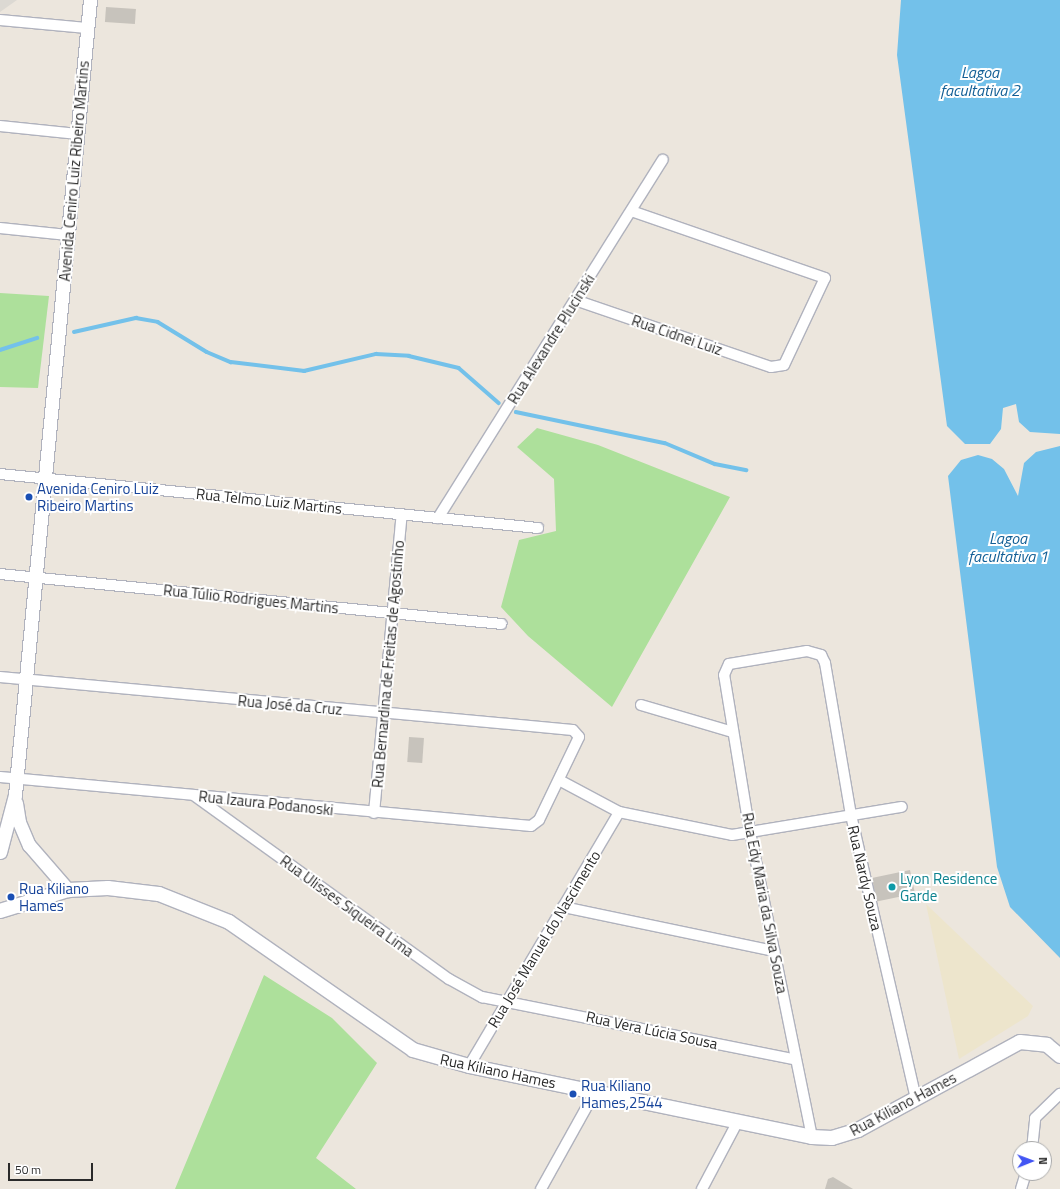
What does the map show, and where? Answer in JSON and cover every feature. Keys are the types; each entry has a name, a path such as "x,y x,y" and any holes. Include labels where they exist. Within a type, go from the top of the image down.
{"main road":[{"name":"Rua Kiliano Hames","path":"0,911 68,890 143,891 229,922 413,1050 469,1066 812,1137 848,1135 1020,1042 1047,1045 1060,1056"}],"street":[{"name":"Avenida Ceniro Luiz Ribeiro Martins","path":"0,852 15,795 17,778 90,0"},
{"path":"0,20 87,28"},
{"path":"0,126 78,134"},
{"name":"Rua Alexandre Plucinski","path":"438,518 663,160"},
{"name":"Rua Cidnei Luiz","path":"575,300 779,368 825,278 632,211"},
{"path":"0,228 68,235"},
{"name":"Rua Telmo Luiz Martins","path":"0,474 538,528"},
{"name":"Rua Bernardina de Freitas de Agostinho","path":"374,813 402,514"},
{"name":"Rua Túlio Rodrigues Martins","path":"0,574 502,624"},
{"name":"Rua Nardy Souza","path":"725,669 737,662 807,651 820,655 825,663 851,816 916,1099"},
{"name":"Rua Edy Maria da Silva Souza","path":"725,669 733,732 750,833 812,1137"},
{"name":"Rua José da Cruz","path":"0,677 578,733 559,780"},
{"path":"641,705 733,732"},
{"name":"Rua Izaura Podanoski","path":"0,777 374,813 532,826 539,820 559,780"},
{"path":"559,780 619,812 721,834 750,833 902,807"},
{"name":"Avenida Ceniro Luiz Ribeiro Martins","path":"15,795 19,822 29,845 68,890"},
{"name":"Rua Ulisses Siqueira Lima","path":"195,796 449,979 482,997 507,1001"},
{"name":"Rua José Manuel do Nascimento","path":"469,1066 619,812"},
{"path":"563,907 774,951"},
{"name":"Rua Vera Lúcia Sousa","path":"507,1001 796,1060"},
{"path":"541,1189 595,1092"},
{"path":"1033,1141 1035,1118 1060,1094"},
{"path":"702,1189 738,1121"}],"shaded area":[{"path":"0,0 17,0 0,12"},
{"path":"926,904 1033,1006 1028,1016 959,1059"}],"green space":[{"path":"0,293 49,296 38,388 0,387"},
{"path":"537,428 598,445 730,497 612,707 528,636 501,607 519,540 556,531 554,479 517,447"},
{"path":"264,975 332,1018 377,1063 316,1158 356,1189 175,1189"}],"water":[{"name":"Lagoa facultativa 2","path":"901,0 1060,0 1060,434 1030,432 1019,422 1016,404 1003,408 1001,429 990,444 965,444 947,426 897,55"},
{"name":"Lagoa facultativa 1","path":"1060,446 1060,958 1010,907 997,867 948,476 961,460 978,455 992,459 1004,469 1018,496 1024,463 1036,452"}],"building":[{"path":"106,7 136,9 135,24 105,22"},
{"path":"409,737 424,738 422,763 407,762"},
{"name":"Lyon Residence Garde","path":"910,870 915,893 877,902 872,878"},
{"path":"833,1177 853,1189 825,1189 828,1179"}],"waterway":[{"path":"74,332 136,318 158,322 207,352 231,362 304,371 376,354 409,356 459,368 499,403"},
{"path":"0,350 37,338"},
{"path":"516,412 665,443 715,464 746,470"}],"place":[{"name":"Avenida Ceniro Luiz Ribeiro Martins","path":"29,497"},
{"name":"Lyon Residence Garde","path":"892,887"},
{"name":"Rua Kiliano Hames","path":"11,897"},
{"name":"Rua Kiliano Hames,2544","path":"573,1094"}]}
